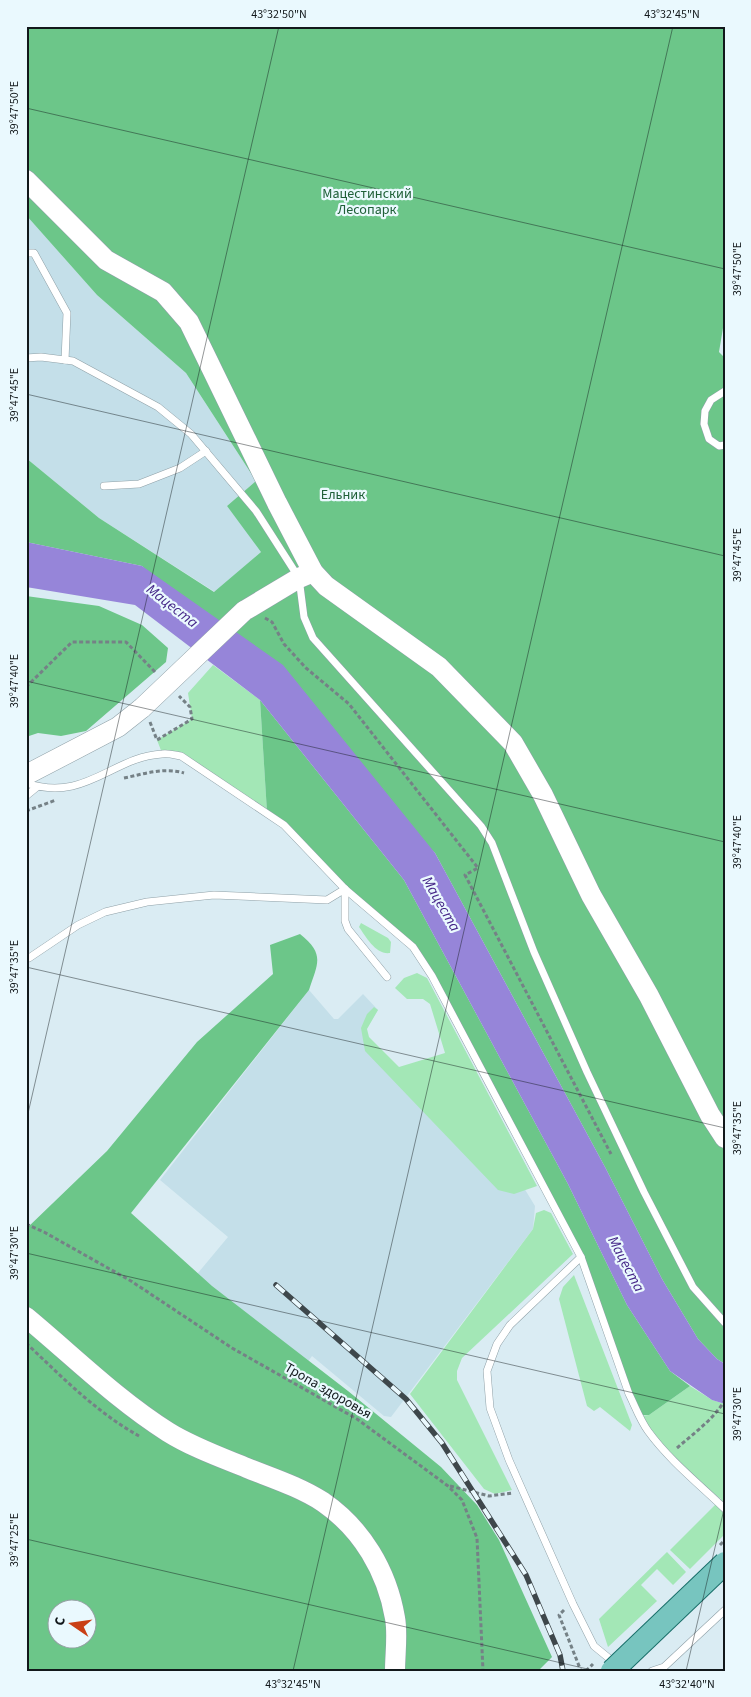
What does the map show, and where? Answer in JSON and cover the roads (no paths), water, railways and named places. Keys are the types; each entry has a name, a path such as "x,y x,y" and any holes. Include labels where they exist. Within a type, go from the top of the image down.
{"main road":[{"path":"612,1671 725,1563"}],"street":[{"path":"26,180 106,260 164,292 189,322 306,575 334,592 440,667 513,743 543,795 591,895 649,996 710,1115 725,1138"},
{"path":"32,781 118,727 145,713 251,615 306,575"},
{"path":"26,1317 122,1400 169,1432 198,1448 322,1501 349,1523 371,1552 386,1582 395,1619 395,1671"}],"lane":[{"path":"26,253 34,253 67,313 65,360"},
{"path":"26,358 41,357 73,361 158,407 191,434 206,450 306,575 304,617 313,638 481,826 492,843 537,960 587,1072 644,1192 693,1287 725,1323"},
{"path":"725,391 711,400 705,411 704,424 709,439 719,446 725,445"},
{"path":"104,486 138,484 180,468 206,450"},
{"path":"26,783 32,781 62,789 102,777 145,758 162,753 181,756 284,825 345,889 413,947 432,976 581,1256 629,1394 649,1432 669,1455 725,1508"},
{"path":"26,796 32,781"},
{"path":"29,958 78,925 105,912 147,902 214,895 327,900 345,889"},
{"path":"345,889 345,921 348,929 388,977"},
{"path":"581,1256 510,1325 497,1344 487,1371 490,1408 516,1474 573,1604 594,1646 624,1670"},
{"path":"652,1671 664,1667 725,1610"}],"water":[{"name":"Мацеста","path":"26,542 142,566 283,665 435,853 605,1167 662,1279 698,1339 717,1359 725,1364 725,1404 712,1400 670,1371 627,1305 568,1184 404,880 260,700 135,605 26,587"}],"railway":[{"path":"276,1285 406,1399 442,1443 526,1575 560,1655 563,1671"}],"park label":[{"name":"Мацестинский Лесопарк","path":"367,202"},
{"name":"Ельник","path":"343,495"}]}
